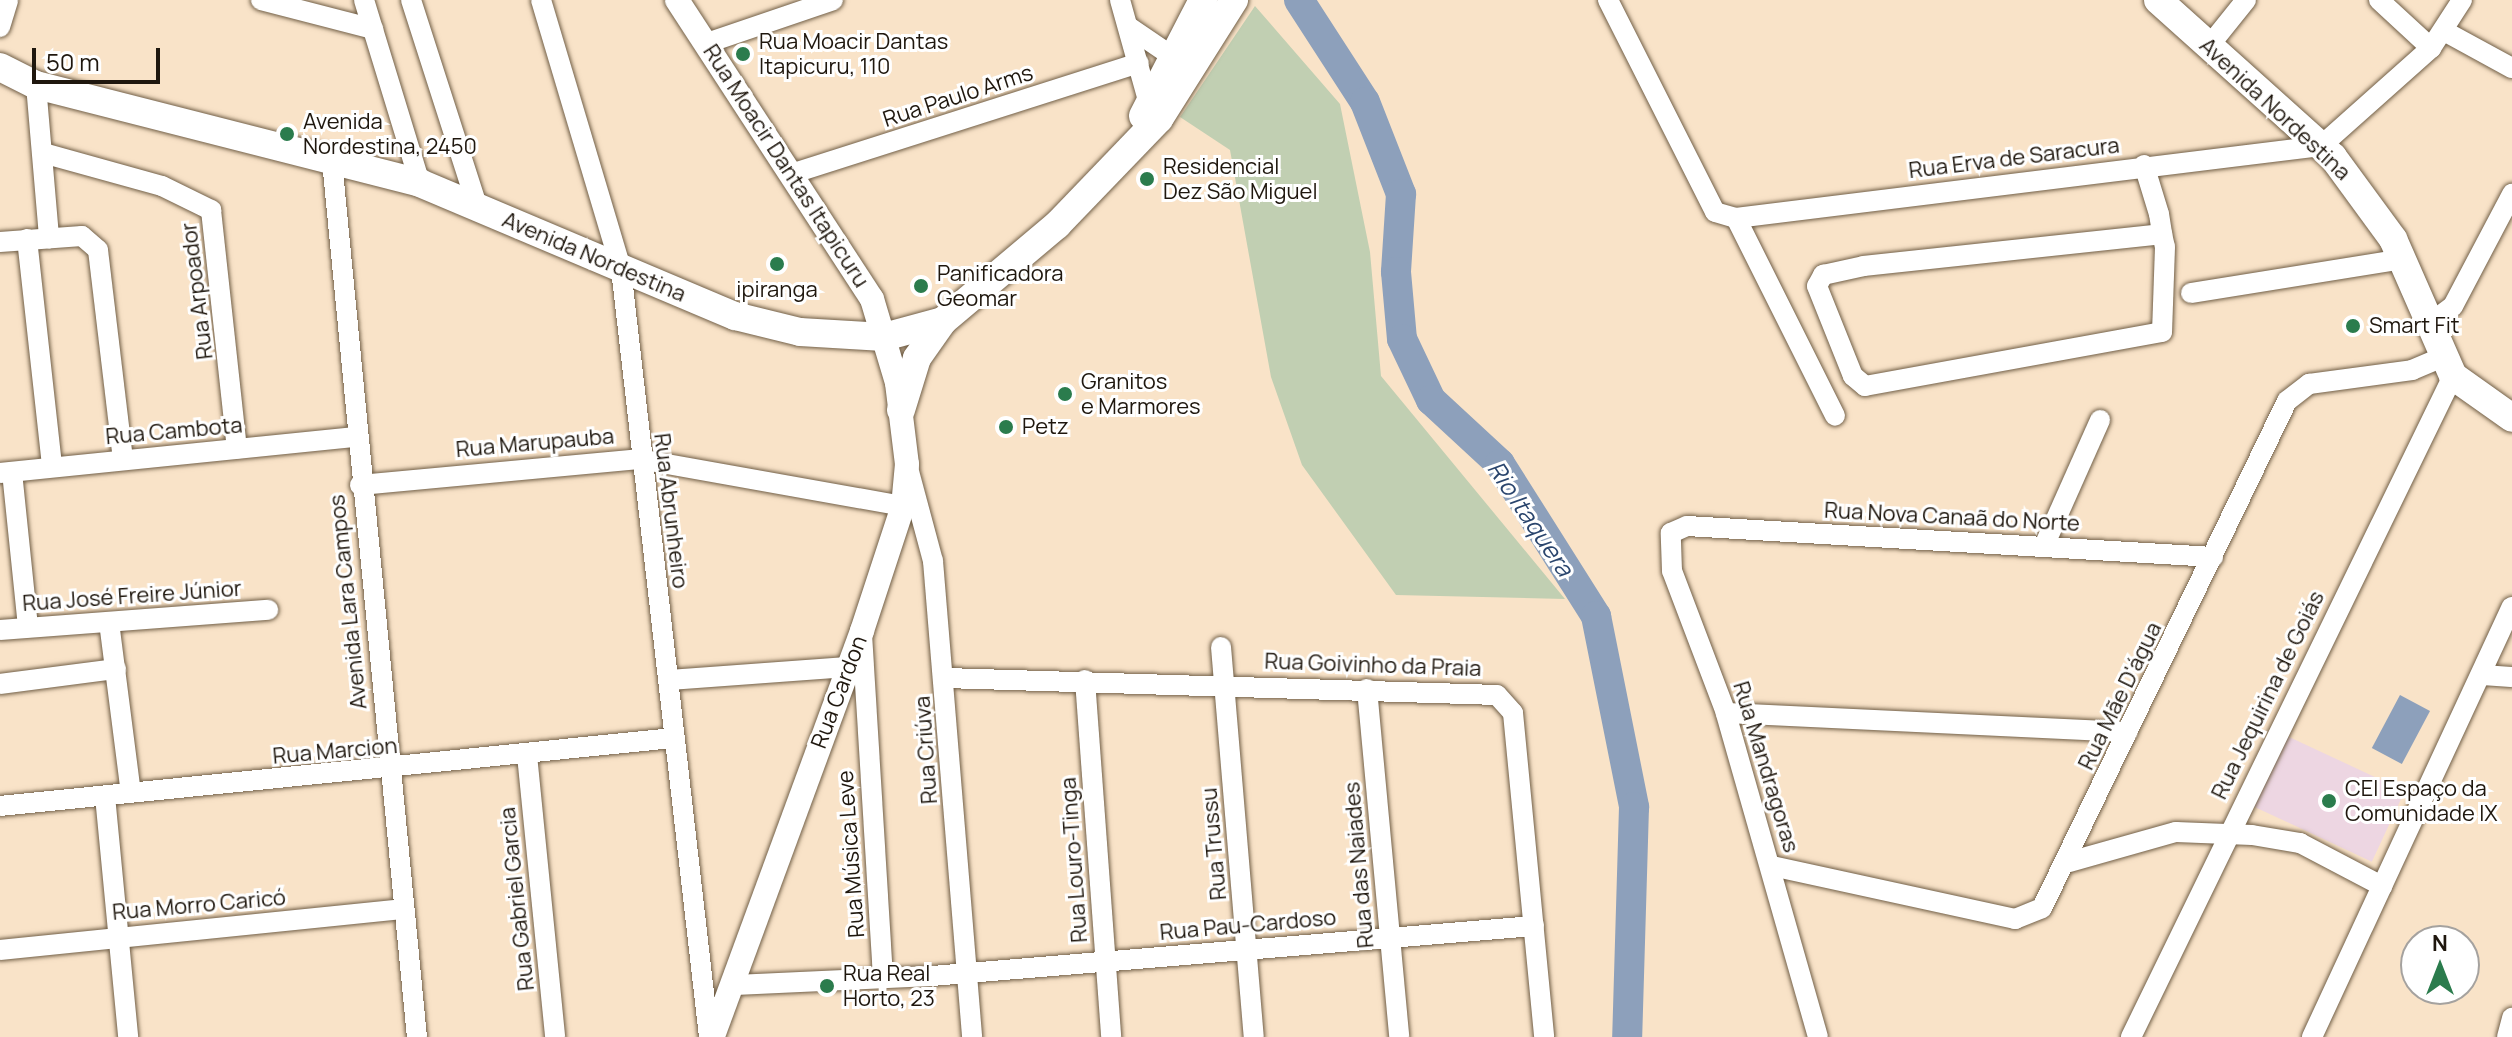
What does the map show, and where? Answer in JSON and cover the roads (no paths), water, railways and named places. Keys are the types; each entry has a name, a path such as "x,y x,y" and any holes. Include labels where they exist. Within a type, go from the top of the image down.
{"main road":[{"name":"Avenida Nordestina","path":"0,67 36,85 420,183 621,269 766,326 884,337 943,321 1057,225 1131,143 1159,119 1203,0"},
{"name":"Avenida Nordestina","path":"1131,143 1149,104 1179,62 1234,0"},
{"name":"Avenida Nordestina","path":"2158,0 2321,146 2380,217 2403,259 2448,367"},
{"path":"901,410 917,358 943,321"},
{"path":"2448,367 2512,418"}],"street":[{"path":"0,27 8,0"},
{"path":"261,0 373,29"},
{"path":"364,0 420,183"},
{"path":"411,0 477,206"},
{"name":"Rua Abrunheiro","path":"541,0 621,269 639,459 669,680 673,738 711,1037"},
{"name":"Rua Moacir Dantas Itapicuru","path":"677,0 872,299 884,337"},
{"path":"707,43 833,0"},
{"path":"1120,0 1149,104"},
{"name":"Rua Erva de Saracura","path":"1608,0 1715,212 1736,218 2144,165 2321,146"},
{"path":"2209,46 2246,0"},
{"path":"2379,0 2431,48"},
{"path":"2321,146 2431,48 2462,0"},
{"path":"1129,27 1179,62"},
{"path":"2444,31 2512,68"},
{"name":"Rua Paulo Arms","path":"791,174 1139,63"},
{"path":"36,85 49,238"},
{"name":"Rua Arpoador","path":"43,153 162,186 211,210 237,449"},
{"name":"Avenida Lara Campos","path":"332,161 353,437 417,1037"},
{"path":"2144,165 2162,234 2162,332 1865,386 1853,376 1817,286 1832,271 2162,234"},
{"path":"2429,324 2453,306 2512,194"},
{"path":"1736,218 1835,416"},
{"path":"0,242 82,236 100,255 123,460"},
{"path":"27,239 52,467"},
{"path":"2191,293 2403,259"},
{"name":"Rua Cardon","path":"711,1037 734,985 862,631 903,506 907,464 901,410 884,337"},
{"name":"Rua Mãe D'água","path":"1772,866 2015,919 2042,908 2069,862 2287,401 2302,387 2448,367"},
{"name":"Rua Jequirina de Goiás","path":"2131,1037 2448,367"},
{"path":"2044,546 2100,420"},
{"name":"Rua Cambota","path":"6,472 353,437"},
{"name":"Rua Marupauba","path":"360,485 639,459 903,506"},
{"name":"Rua Criúva","path":"907,464 926,516 945,678 972,1037"},
{"path":"6,472 28,627"},
{"name":"Rua Nova Canaã do Norte","path":"1687,526 2213,557"},
{"name":"Rua Mandragoras","path":"1687,526 1671,533 1668,554 1726,713 1772,866 1818,1037"},
{"path":"2312,1037 2512,607"},
{"name":"Rua José Freire Júnior","path":"0,630 268,610"},
{"path":"109,622 131,793"},
{"name":"Rua Música Leve","path":"862,631 883,978"},
{"name":"Rua Trussu","path":"1221,647 1254,1037"},
{"path":"669,680 848,667"},
{"path":"0,684 116,669"},
{"path":"2482,675 2512,677"},
{"name":"Rua Goivinho da Praia","path":"945,678 1487,692 1509,706 1544,1037"},
{"name":"Rua Louro-Tinga","path":"1085,680 1111,1037"},
{"name":"Rua das Naiades","path":"1367,689 1399,1037"},
{"path":"1726,713 2128,732"},
{"name":"Rua Marcion","path":"0,806 390,770 673,738"},
{"name":"Rua Gabriel Garcia","path":"527,755 555,1037"},
{"path":"105,796 128,1037"},
{"path":"2069,862 2176,832 2227,835 2300,843 2382,886"},
{"name":"Rua Morro Caricó","path":"0,950 402,909"},
{"name":"Rua Pau-Cardoso","path":"734,985 966,973 1534,926"},
{"path":"2507,1037 2512,1018"}],"water":[{"path":"2400,695 2430,711 2402,764 2372,748"}],"waterway":[{"name":"Rio Itaquera","path":"1299,0 1365,102 1401,194 1396,272 1402,339 1431,400 1500,464 1596,616 1634,807 1627,1037"}],"place":[{"name":"Rua Moacir Dantas Itapicuru, 110","path":"743,54"},
{"name":"Avenida Nordestina, 2450","path":"287,134"},
{"name":"Residencial Dez São Miguel","path":"1147,179"},
{"name":"ipiranga","path":"777,264"},
{"name":"Panificadora Geomar","path":"921,286"},
{"name":"Smart Fit","path":"2353,326"},
{"name":"Granitos e Marmores","path":"1065,394"},
{"name":"Petz","path":"1006,427"},
{"name":"CEI Espaço da Comunidade IX","path":"2329,801"},
{"name":"Rua Real Horto, 23","path":"827,986"}]}
